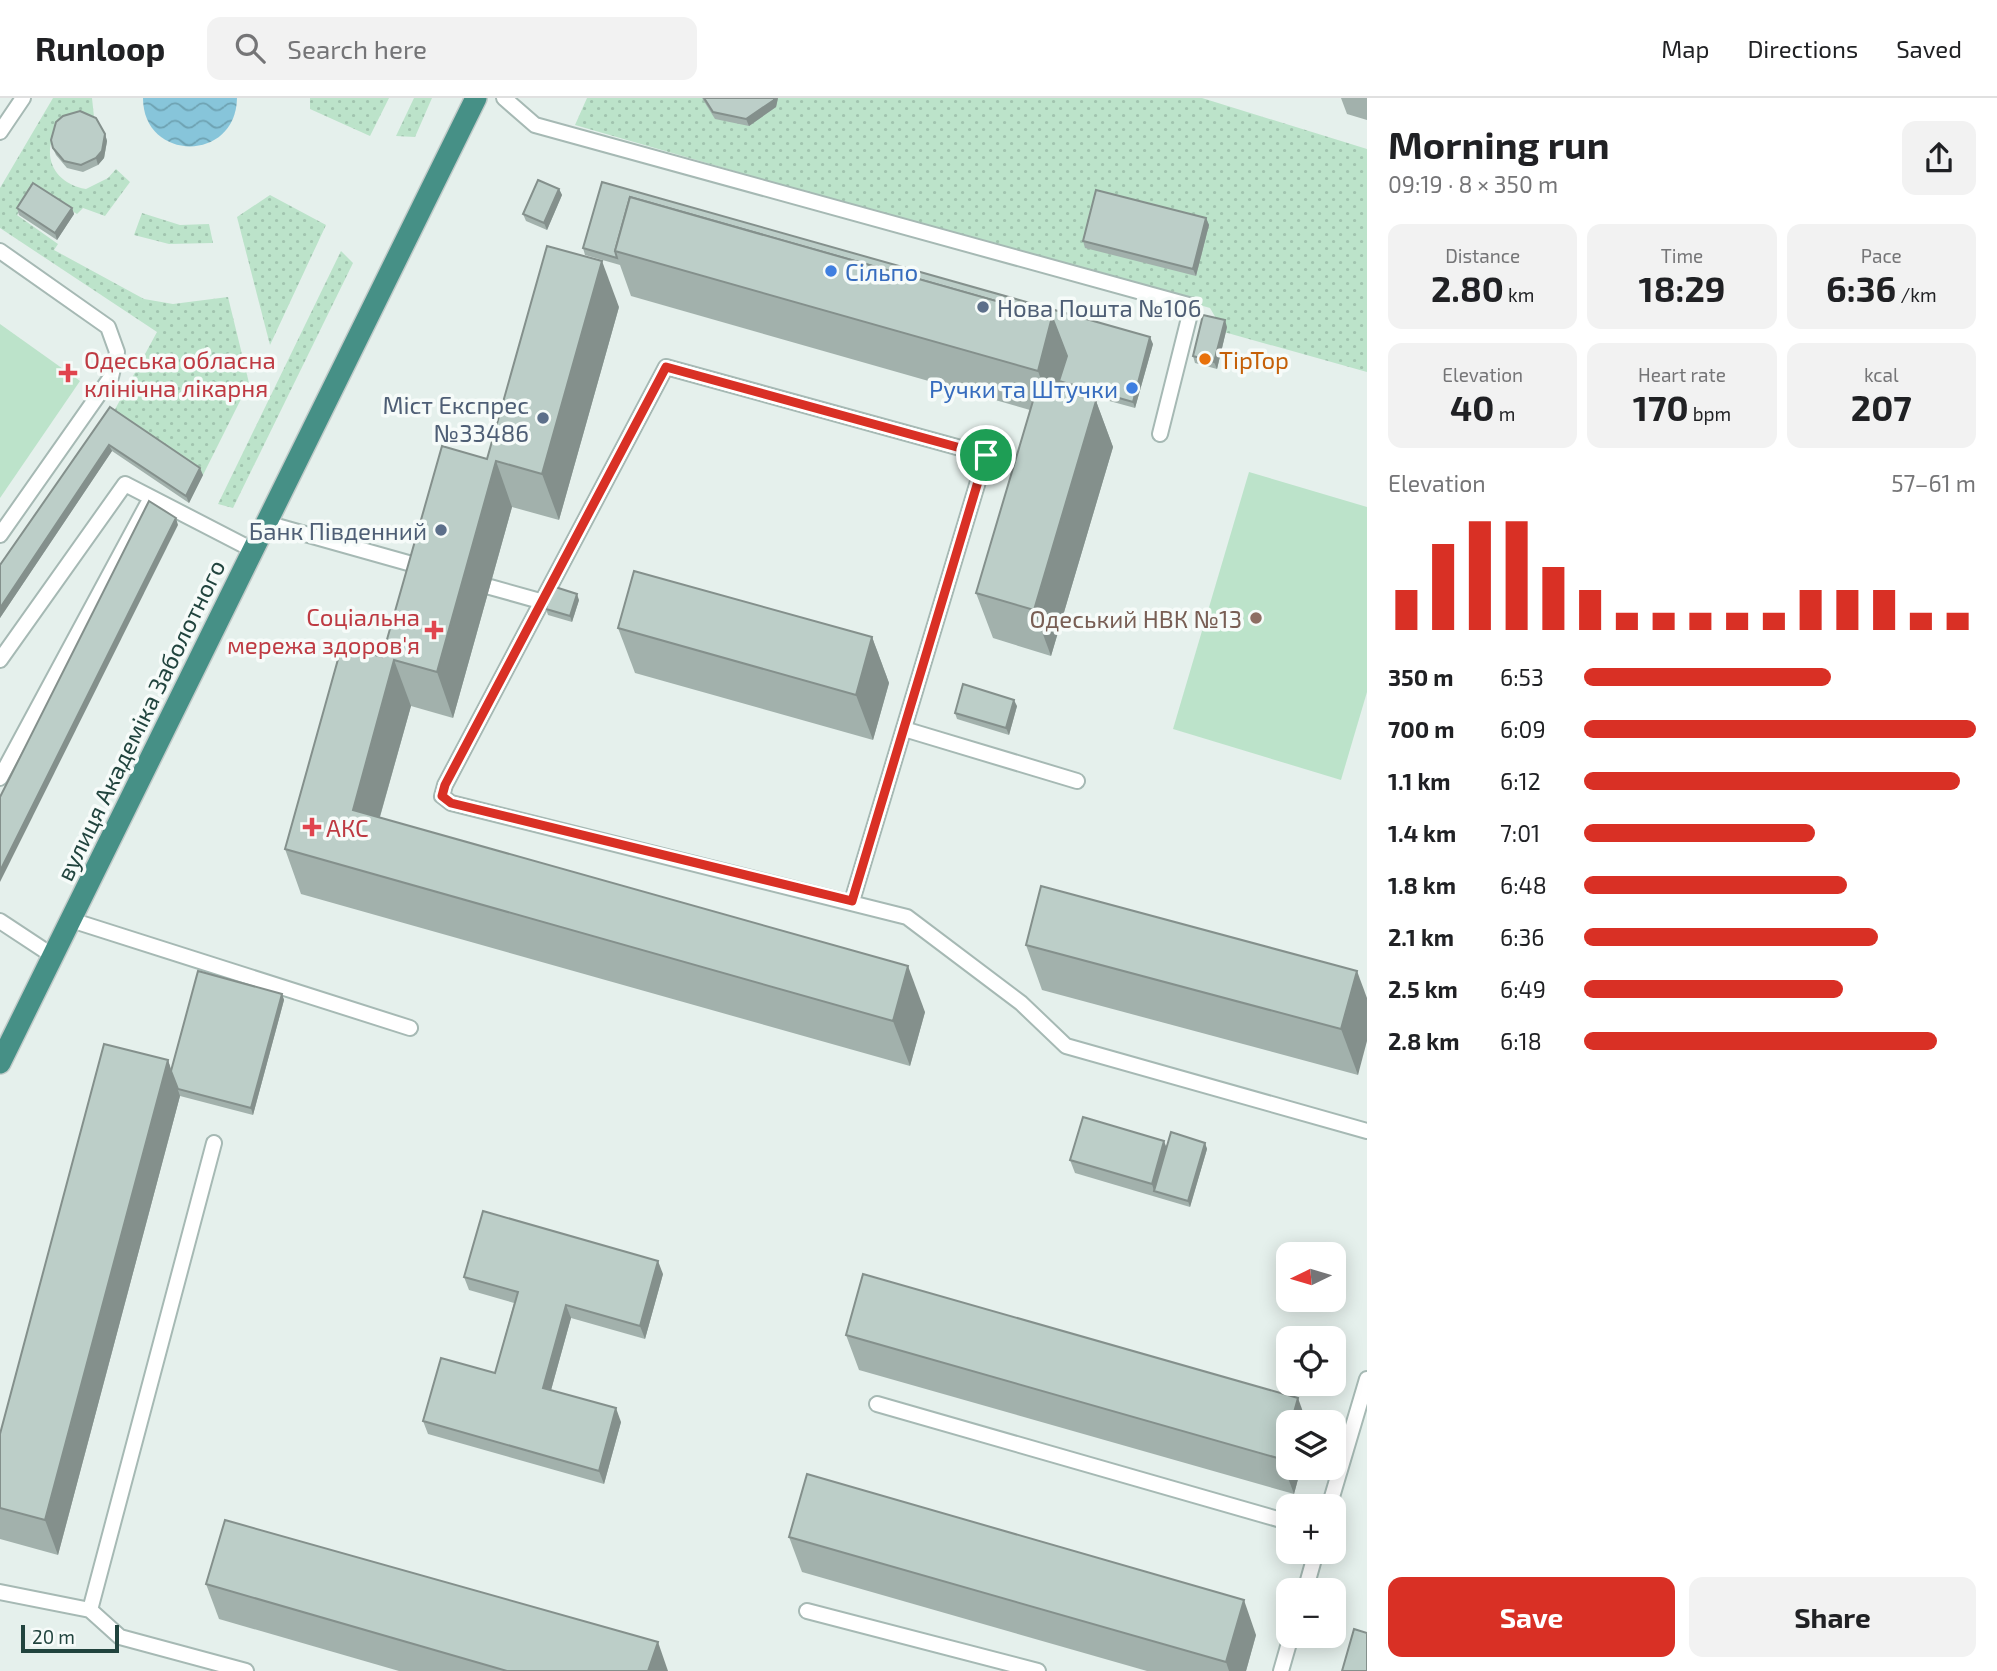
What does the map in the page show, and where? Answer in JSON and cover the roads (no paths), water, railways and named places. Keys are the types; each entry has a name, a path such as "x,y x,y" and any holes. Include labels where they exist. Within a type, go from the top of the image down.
{"highway":[{"name":"вулиця Академіка Заболотного","path":"0,1063 476,98"}],"lane":[{"path":"0,132 23,98"},
{"path":"504,98 535,125 1192,306 1160,434"},
{"path":"0,251 108,327 117,352 111,377 0,535"},
{"path":"852,901 986,455 666,367 540,601 445,785 442,796 451,803 852,901 907,917 1021,1003 1066,1046 1367,1130"},
{"path":"0,660 125,484 253,550"},
{"path":"0,778 152,498"},
{"path":"266,523 436,571"},
{"path":"490,587 540,601"},
{"path":"904,729 1077,781"},
{"path":"71,920 411,1028"},
{"path":"0,921 53,956"},
{"path":"90,1610 214,1143"},
{"path":"1333,1494 1367,1379"},
{"path":"877,1404 1276,1519"},
{"path":"0,1592 90,1610 120,1637 245,1671"},
{"path":"807,1611 1038,1671"},
{"path":"1281,1671 1288,1648"}],"water":[{"path":"143,98 237,98 233,119 222,134 207,143 190,146 172,143 158,134 147,119"}],"place":[{"name":"Сільпо","path":"831,271"},
{"name":"Нова Пошта №106","path":"983,307"},
{"name":"TipTop","path":"1205,359"},
{"name":"Одеська обласна клінічна лікарня","path":"68,373"},
{"name":"Ручки та Штучки","path":"1132,388"},
{"name":"Міст Експрес №33486","path":"543,418"},
{"name":"Банк Південний","path":"441,530"},
{"name":"Одеський НВК №13","path":"1256,618"},
{"name":"Соціальна мережа здоров'я","path":"434,630"},
{"name":"АКС","path":"312,827"}]}
